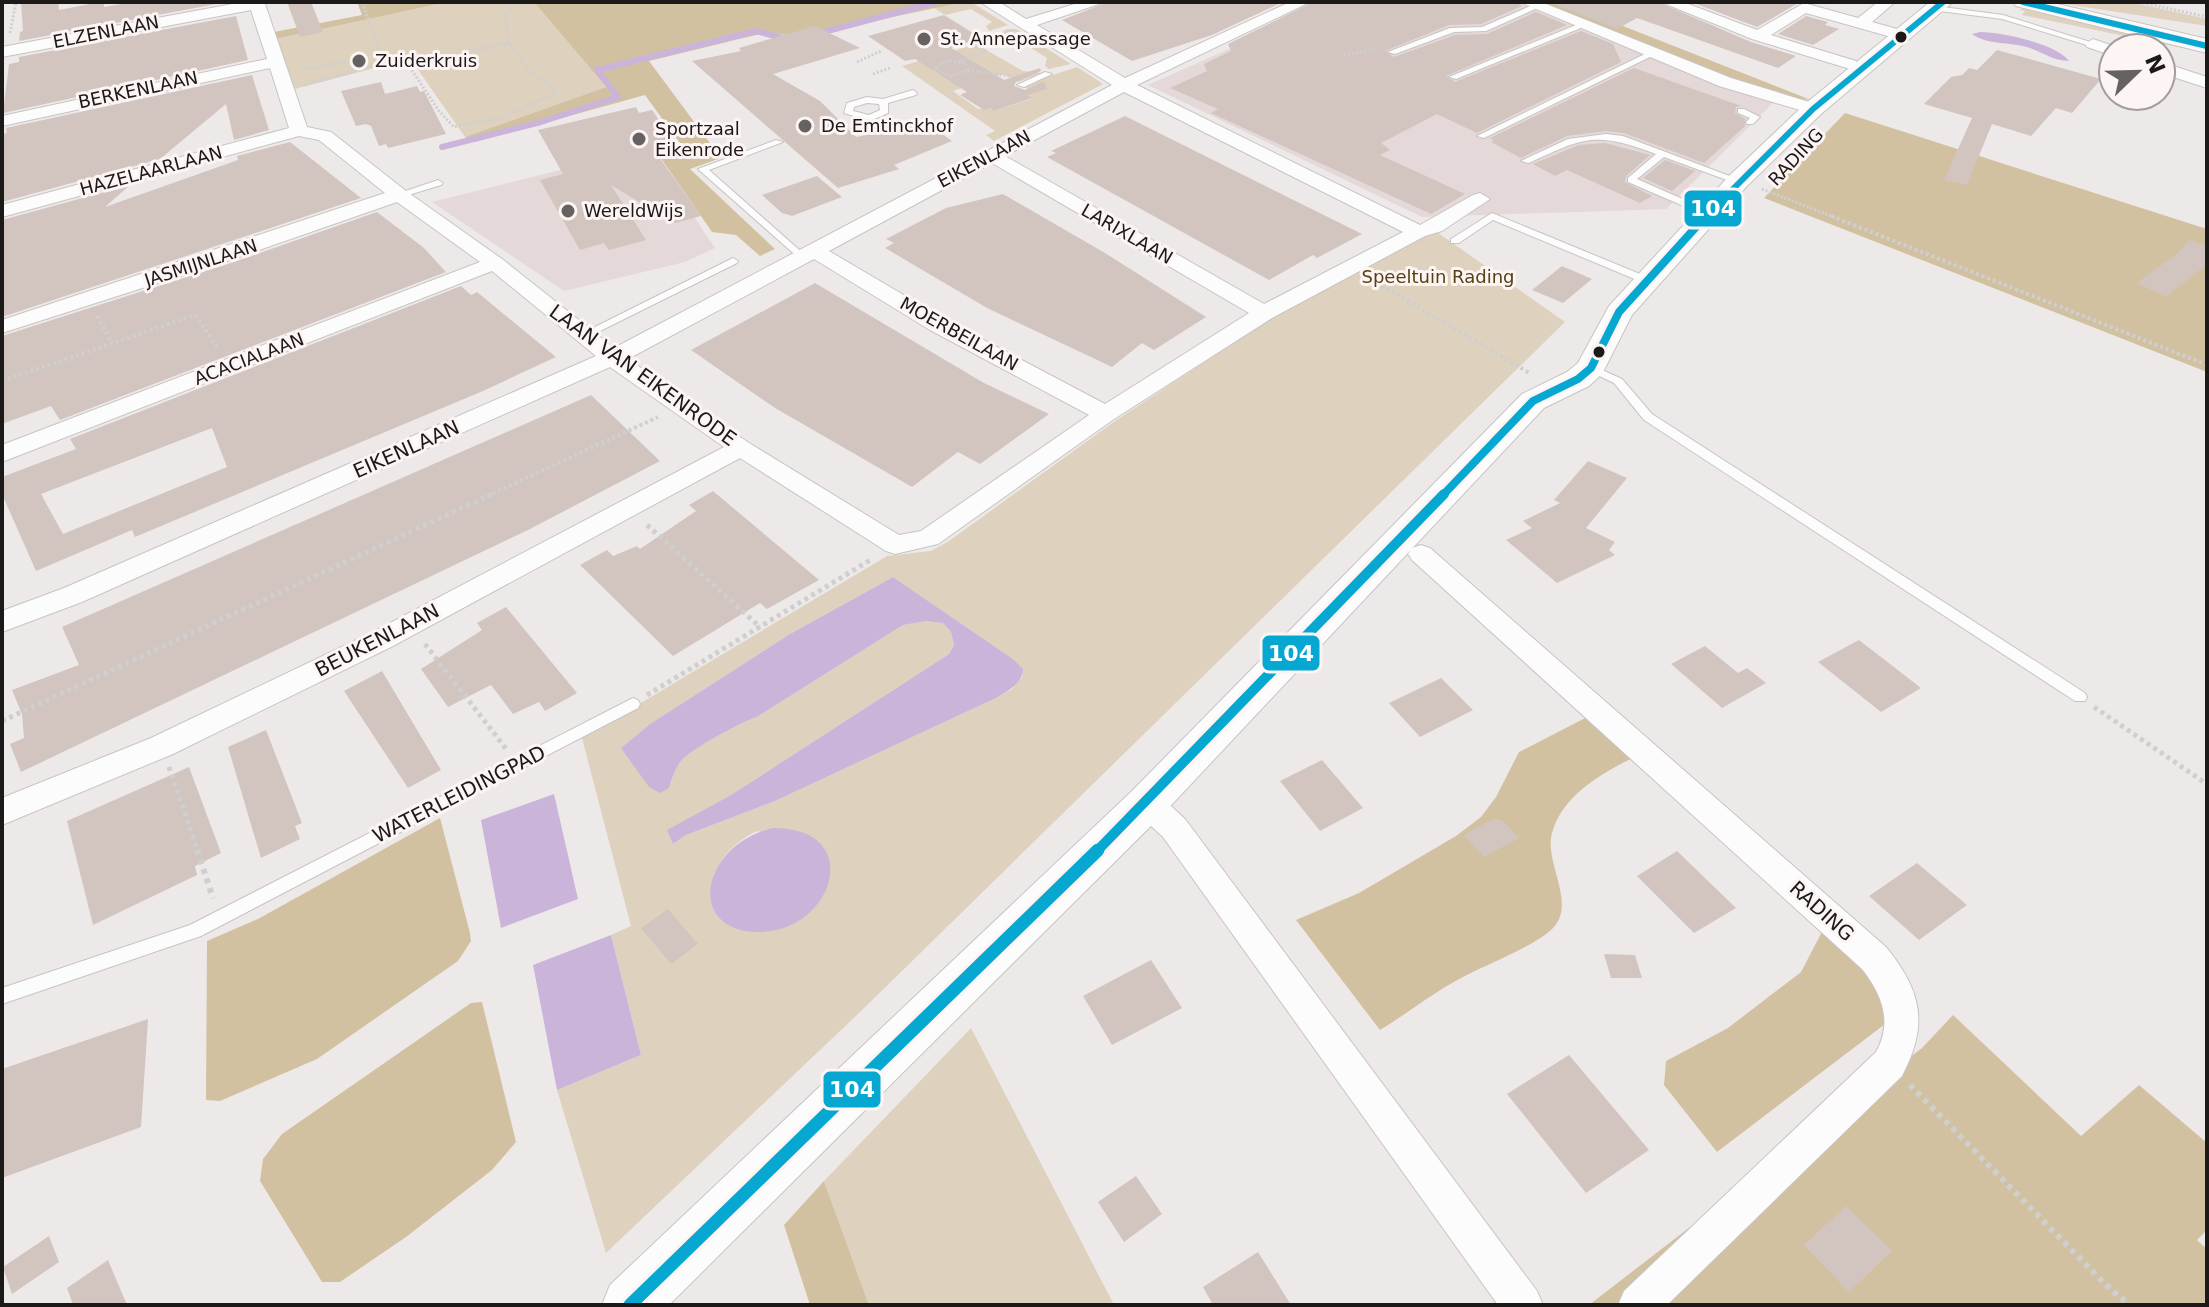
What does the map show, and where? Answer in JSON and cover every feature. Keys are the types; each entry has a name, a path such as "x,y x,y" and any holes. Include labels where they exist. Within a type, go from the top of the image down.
{"main road":[{"path":"2023,2 2207,46"},
{"path":"2044,2 2207,30"},
{"name":"RADING","path":"1591,368 1619,312 1709,214 1761,186 1813,109 1894,19 1939,5"},
{"path":"630,1305 1147,803 1533,401 1591,368"}],"street":[{"path":"988,2 1124,85 1418,232"},
{"path":"1025,24 1097,2"},
{"name":"EIKENLAAN","path":"2,622 73,595 612,358 1124,85 1302,2"},
{"path":"1669,2 1758,36 1850,64"},
{"path":"257,3 299,131"},
{"name":"ELZENLAAN","path":"2,52 257,3"},
{"path":"1533,4 1725,82 1813,109"},
{"path":"1758,36 1804,8 1860,24 1894,19"},
{"path":"1860,24 1894,19"},
{"path":"2093,44 2097,45"},
{"path":"2177,73 2207,83"},
{"name":"BERKENLAAN","path":"2,121 280,75"},
{"name":"LAAN VAN EIKENRODE","path":"299,131 325,136 399,195 495,263 612,358 741,448 895,545"},
{"name":"HAZELAARLAAN","path":"2,211 299,131"},
{"name":"LARIXLAAN","path":"991,155 1264,313"},
{"name":"JASMIJNLAAN","path":"2,327 399,195"},
{"path":"895,545 929,538 1106,414 1264,313 1418,232 1435,227 1480,199"},
{"name":"MOERBEILAAN","path":"808,254 1106,414"},
{"name":"ACACIALAAN","path":"2,454 495,263"},
{"name":"BEUKENLAAN","path":"2,812 162,746 410,625 741,448"},
{"name":"RADING","path":"1421,554 1874,958 1887,973 1903,1009 1901,1039 1889,1064 1638,1305"},
{"path":"1147,803 1184,841 1523,1305"}],"lane":[{"path":"1392,52 1453,30 1483,29 1533,4"},
{"path":"1939,5 2003,17 2093,44"},
{"path":"1453,77 1584,25"},
{"path":"1481,136 1654,53"},
{"path":"1022,84 1048,74"},
{"path":"883,102 913,93"},
{"path":"1741,111 1756,117 1750,122"},
{"name":"RADING","path":"1526,161 1583,135 1620,138 1661,155 1761,186"},
{"path":"779,142 703,169 808,254"},
{"path":"1661,155 1631,180 1709,214"},
{"path":"399,195 438,183"},
{"path":"1455,241 1492,216 1648,281"},
{"path":"584,335 733,261"},
{"path":"1591,368 1618,381 1648,417 2080,697"},
{"name":"WATERLEIDINGPAD","path":"2,996 195,931 633,704"}],"path":[{"path":"362,2 384,63"},
{"path":"407,63 439,111 454,127 502,118 557,92 530,71 509,43 503,20 505,10 515,2"},
{"path":"2139,2 2207,17"},
{"path":"939,73 935,68 940,63 959,61 986,51 979,46 997,41"},
{"path":"280,75 407,63 509,43"},
{"path":"1344,55 1377,48 1392,52"},
{"path":"857,62 881,51"},
{"path":"280,75 347,61"},
{"path":"959,61 968,65 968,70"},
{"path":"873,74 890,68"},
{"path":"930,76 939,73 951,76 968,70 1005,74 1022,84"},
{"path":"1761,186 2207,365"},
{"path":"1351,267 1558,388"},
{"path":"88,300 112,343"},
{"path":"2,381 195,315 231,367"},
{"path":"2,721 681,406"},
{"path":"629,508 760,627"},
{"path":"633,704 895,545"},
{"path":"410,625 517,764"},
{"path":"2080,697 2207,784"},
{"path":"162,746 220,918"},
{"path":"1889,1064 2110,1289 2130,1305"}],"shaded area":[{"path":"357,2 448,2 276,39 274,32 362,15"},
{"path":"534,2 959,3 797,37 768,32 649,61 721,158 690,169 775,249 760,256 736,235 712,232 660,157 685,150 645,95 475,142 465,137 606,87"},
{"path":"1335,2 1515,2 1773,103 1666,209 1422,217 1148,85"},
{"path":"1543,2 1562,2 1811,100 1789,97 1726,77"},
{"path":"1980,32 2041,44 2069,61 1972,34"},
{"path":"1845,113 2207,229 2207,372 1764,198"},
{"path":"654,157 715,248 685,262 564,291 432,202 584,164"},
{"path":"893,577 1013,659 1023,669 1018,682 996,698 775,801 686,835 673,844 667,830 731,795 949,654 954,645 951,632 943,623 926,621 903,625 757,717 688,754 674,772 669,788 660,793 649,787 621,748 650,724 790,634"},
{"path":"1591,715 1636,756 1586,786 1557,819 1551,845 1562,906 1554,927 1524,948 1452,983 1380,1030 1296,920 1359,893 1456,836 1481,817 1496,797 1519,752"},
{"path":"554,794 578,899 501,928 481,820"},
{"path":"440,818 470,933 471,941 458,961 317,1059 220,1101 206,1100 207,941 258,919"},
{"path":"773,828 802,832 821,844 830,861 829,880 821,900 805,916 784,928 757,932 734,928 719,917 711,902 711,885 717,867 730,851 749,837"},
{"path":"1824,928 1866,966 1893,1018 1717,1152 1664,1085 1666,1061 1728,1028 1801,972"},
{"path":"611,935 641,1055 557,1090 533,965"},
{"path":"482,1002 516,1142 492,1170 406,1237 340,1282 322,1282 260,1181 263,1159 282,1134 471,1003"},
{"path":"1953,1015 2081,1136 2139,1085 2207,1143 2207,1230 2197,1240 2207,1249 2207,1305 1589,1305 1922,1048"},
{"path":"824,1181 869,1305 810,1305 784,1225"}],"green space":[{"path":"448,2 534,2 606,87 465,137 416,67 405,60 291,90 276,39"},
{"path":"971,2 1008,25 989,31 986,26 992,22 971,9 945,15 934,8"},
{"path":"2053,2 2130,2 2207,19 2207,26"},
{"path":"2026,5 2142,32 2105,32 2022,15 2025,11 2020,10"},
{"path":"1007,29 1016,29 1071,64 1049,69 1045,66 1047,58 1011,35 996,35"},
{"path":"2177,40 2207,47 2207,53 2177,47"},
{"path":"976,44 1023,71 1042,73 1018,82 1004,74 953,91 978,109 990,108 994,111 1031,99 1028,95 1033,93 1022,85 1077,67 1103,84 994,141 986,135 995,131 902,66"},
{"name":"Speeltuin Rading","path":"1434,230 1565,322 859,1013 606,1253 557,1090 641,1055 611,935 631,926 582,738 887,556 931,551 949,541 1115,421 1276,315","holes":["893,577 1013,659 1023,676 1012,689 996,698 775,801 686,835 673,844 668,830 731,795 949,654 954,645 951,632 943,623 926,621 903,625 757,717 688,754 678,765 669,788 621,748 650,724 790,634","757,831 824,847 831,871 753,932 732,924 719,913 712,899 712,884 717,868 727,854 740,841"]},
{"path":"971,1028 1114,1305 869,1305 824,1181"}],"building":[{"path":"21,2 58,2 59,10 100,2 104,2 104,7 133,2 227,2 19,41 20,32 23,31"},
{"path":"287,2 311,2 323,32 300,37"},
{"path":"1108,2 1283,2 1212,35 1132,61 1062,20"},
{"path":"1313,2 1517,2 1522,6 1481,24 1449,25 1385,51 1394,57 1455,35 1487,34 1536,12 1567,25 1446,76 1455,82 1581,31 1613,44 1621,62 1477,133 1437,114 1381,143 1390,150 1380,155 1465,194 1431,214 1211,113 1218,109 1170,88 1207,71 1204,64 1231,51 1228,44"},
{"path":"1549,2 1658,2 1751,42 1796,56 1778,68 1637,18 1617,29"},
{"path":"1691,2 1800,2 1757,27"},
{"path":"944,15 981,38 951,48 1004,80 1040,68 1041,71 1016,82 1014,86 1025,90 1044,81 1047,89 1028,95 1032,98 994,111 990,108 984,110 960,95 967,92 915,59 905,61 868,36"},
{"path":"236,16 248,60 3,113 9,64 19,62 19,57"},
{"path":"1806,16 1828,22 1825,25 1839,29 1813,45 1778,34"},
{"name":"De Emtinckhof","path":"815,26 860,48 773,74 820,101 856,137 902,128 918,121 927,123 952,141 894,165 899,169 838,188 692,61 741,51 739,48"},
{"path":"1997,50 2097,78 2097,84 2072,113 2056,108 2031,136 1992,124 1967,185 1944,180 1972,118 1924,104 1951,77 1962,75 1969,68 1977,70"},
{"path":"1634,68 1741,106 1736,107 1735,113 1745,119 1745,126 1704,163 1624,133 1606,131 1567,136 1521,158 1491,142 1494,141 1490,138"},
{"path":"252,75 269,130 234,140 226,104 160,159 2,202 2,134 7,133 6,128"},
{"path":"381,82 385,94 417,86 420,92 424,91 446,134 388,148 386,144 379,146 371,126 356,126 341,91"},
{"path":"636,107 639,113 652,110 679,149 657,154 701,216 675,223 611,185 646,240 609,250 604,243 580,250 540,180 563,174 538,130"},
{"path":"1125,116 1362,234 1317,258 1313,255 1269,280 1047,157 1056,153 1051,151"},
{"path":"290,142 361,198 2,317 2,220 130,185 105,207 238,160 237,156"},
{"path":"1605,143 1650,155 1626,176 1625,182 1652,196 1640,203 1567,170 1555,176 1533,164 1579,145"},
{"path":"1665,160 1695,171 1672,191 1643,178"},
{"path":"817,176 842,197 792,216 782,213 762,195"},
{"path":"1003,194 1206,317 1154,350 1142,343 1112,367 987,308 885,248 894,243 886,239 946,208"},
{"path":"377,212 424,248 446,272 60,420 51,406 2,424 2,336 237,261"},
{"path":"2189,240 2207,246 2207,264 2166,297 2137,283 2178,253"},
{"path":"1562,266 1592,279 1563,303 1532,290"},
{"path":"815,283 984,383 1049,414 980,464 958,452 912,487 775,408 691,350"},
{"path":"461,286 471,295 477,292 556,357 483,391 135,537 132,530 36,571 2,494 2,477 76,449 70,439","holes":["212,428 227,467 63,534 41,494"]},
{"path":"591,395 660,461 530,529 21,772 10,744 24,738 22,714 12,690 79,665 62,627"},
{"path":"1588,461 1627,478 1586,528 1615,542 1609,550 1615,555 1557,583 1506,540 1532,528 1523,521 1560,503 1554,500"},
{"path":"713,491 819,580 767,609 760,603 673,656 580,565 607,550 613,556 637,546 640,549 696,511 689,505"},
{"path":"506,607 577,693 545,711 539,702 513,714 491,685 448,707 421,669 482,630 477,623"},
{"path":"1859,640 1921,688 1881,712 1818,662"},
{"path":"1705,646 1738,673 1747,668 1766,683 1722,708 1671,664"},
{"path":"382,671 441,770 408,788 344,691"},
{"path":"1441,678 1473,710 1420,737 1389,703"},
{"path":"266,730 302,823 295,826 300,839 261,858 228,747"},
{"path":"1322,760 1363,808 1320,831 1280,781"},
{"path":"189,767 221,853 195,866 197,875 93,925 67,821"},
{"path":"1493,819 1502,820 1519,838 1484,857 1464,835"},
{"path":"1677,851 1736,908 1694,933 1637,876"},
{"path":"1917,863 1967,905 1919,940 1869,896"},
{"path":"668,909 698,944 671,964 641,928"},
{"path":"1604,954 1635,955 1642,978 1611,978"},
{"path":"1151,960 1182,1008 1112,1045 1083,996"},
{"path":"148,1019 141,1127 2,1178 2,1069"},
{"path":"1569,1055 1649,1150 1586,1193 1507,1094"},
{"path":"1136,1176 1162,1214 1124,1242 1098,1202"},
{"path":"1846,1206 1892,1251 1849,1292 1804,1245"},
{"path":"49,1236 59,1262 12,1294 3,1267"},
{"path":"1258,1252 1291,1305 1213,1305 1203,1287"},
{"path":"108,1260 127,1305 73,1305 67,1288"}],"waterway":[{"path":"816,34 937,2"},
{"path":"442,147 541,122 618,97 597,70 756,31 790,40"}],"transit line":[{"name":"104","path":"630,1305 1147,803 1533,401 1578,379 1591,368 1619,312 1738,181 1813,109 1943,2"},
{"name":"104","path":"2023,2 2207,46"}],"place":[{"name":"St. Annepassage","path":"924,39"},
{"name":"Zuiderkruis","path":"359,61"},
{"name":"De Emtinckhof","path":"805,126"},
{"name":"Sportzaal Eikenrode","path":"639,139"},
{"name":"WereldWijs","path":"568,211"}]}
